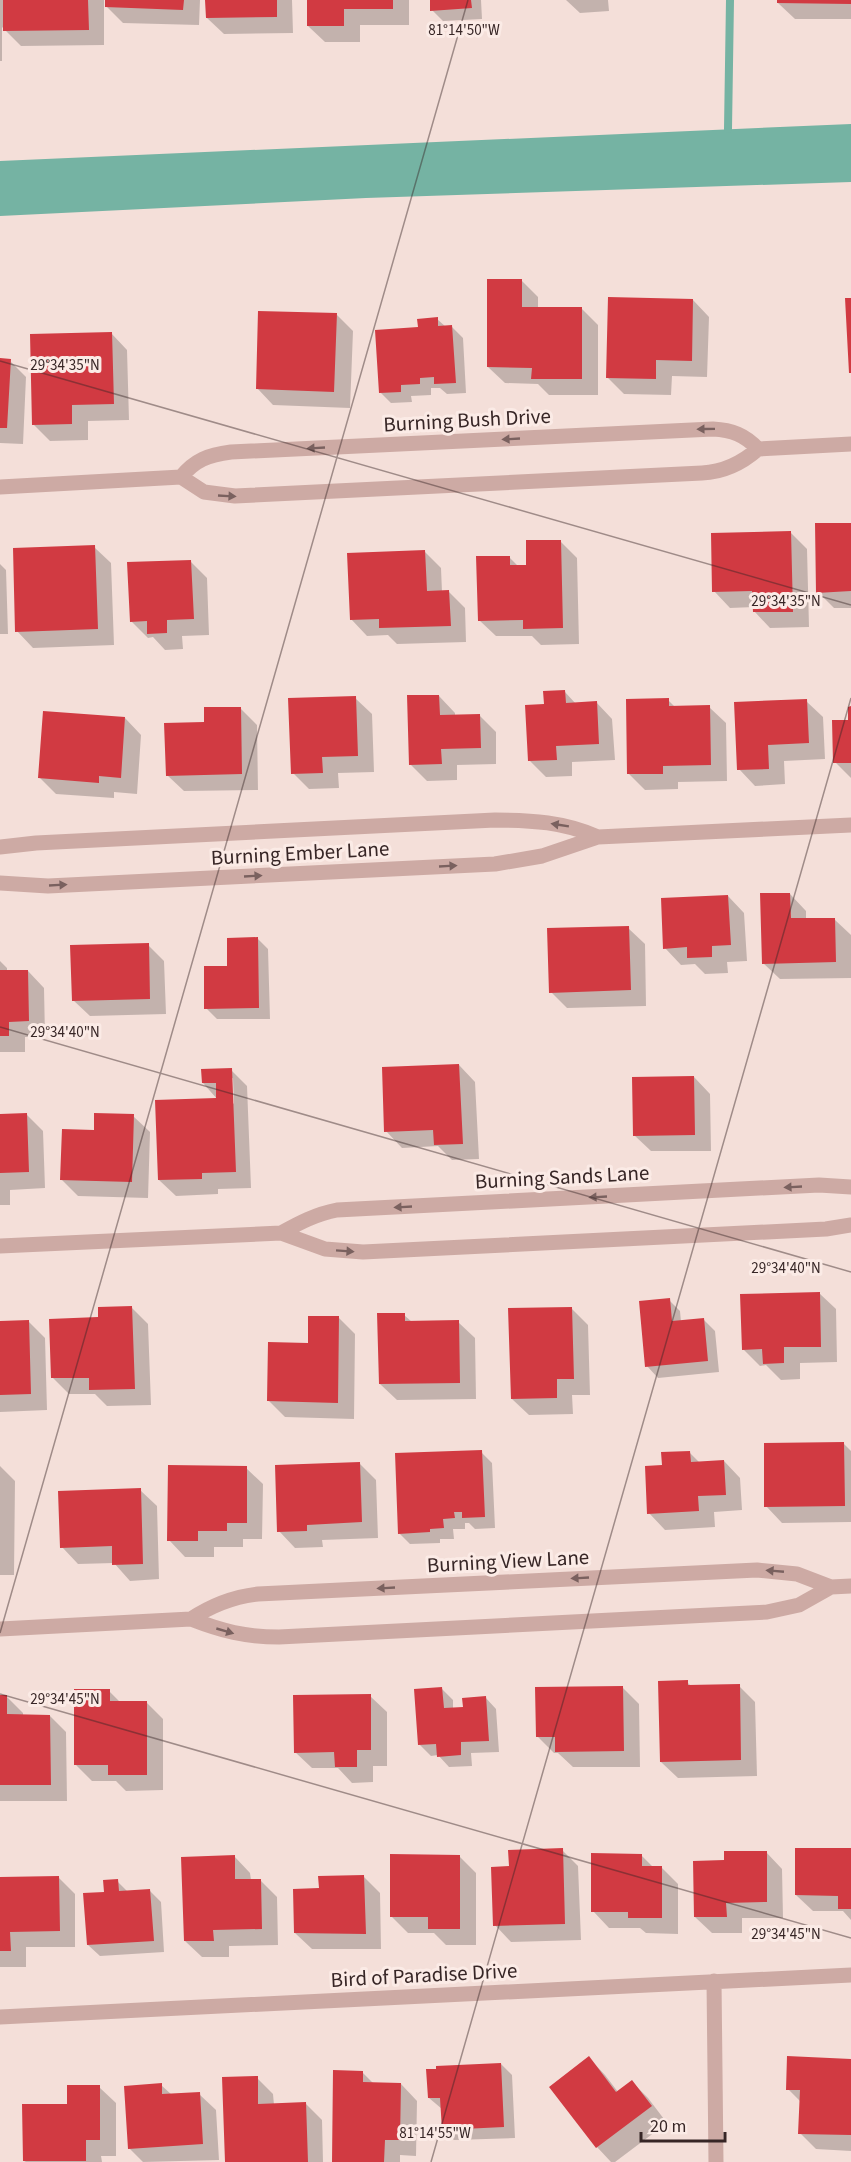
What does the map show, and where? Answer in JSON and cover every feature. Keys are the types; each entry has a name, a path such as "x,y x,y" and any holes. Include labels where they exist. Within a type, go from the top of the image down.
{"street":[{"name":"Burning Bush Drive","path":"181,477 191,465 210,455 289,449 713,429 741,435 749,439 758,449"},
{"path":"0,487 181,477 204,492 225,496 712,473 740,463 758,449 851,444"},
{"name":"Burning Ember Lane","path":"0,847 36,843 495,820 563,825 579,828 598,837"},
{"name":"Burning Ember Lane","path":"0,883 48,886 495,864 524,860 566,849 598,837 851,825"},
{"name":"Burning Sands Lane","path":"281,1233 321,1213 337,1210 819,1185 851,1187"},
{"name":"Burning Sands Lane","path":"0,1246 281,1233 325,1249 363,1252 826,1229 851,1225"},
{"name":"Burning View Lane","path":"190,1619 223,1601 242,1596 282,1593 756,1570 797,1574 831,1587 851,1586"},
{"name":"Burning View Lane","path":"0,1629 190,1619 221,1631 259,1637 584,1622 767,1612 799,1605 831,1587"},
{"name":"Bird of Paradise Drive","path":"0,2017 851,1975"},
{"path":"714,1981 716,2162"}],"water":[{"path":"851,124 851,182 366,198 0,216 0,161"}],"building":[{"path":"3,0 88,0 89,30 3,31"},
{"path":"105,0 184,0 183,10 105,7"},
{"path":"205,0 277,0 277,17 206,18"},
{"path":"307,0 393,0 393,9 344,9 344,26 307,26"},
{"path":"430,0 471,0 472,8 430,11"},
{"path":"777,0 851,0 851,4 777,3"},
{"path":"487,279 522,279 522,307 582,307 582,379 531,379 532,368 487,367"},
{"path":"608,297 693,299 692,361 656,360 656,379 606,378"},
{"path":"845,298 851,298 851,373 849,373"},
{"path":"258,311 337,313 334,392 256,389"},
{"path":"438,317 438,326 452,325 456,383 434,384 434,377 420,378 420,384 401,385 401,392 379,393 375,330 418,327 417,319"},
{"path":"112,332 114,404 72,405 72,424 32,425 30,334"},
{"path":"0,358 11,359 7,428 0,428"},
{"path":"815,523 851,523 851,591 816,593"},
{"path":"791,531 793,612 753,612 752,591 712,592 711,533"},
{"path":"526,540 561,540 563,628 523,629 523,620 478,621 476,556 510,556 510,565 526,565"},
{"path":"95,545 98,629 15,632 13,548"},
{"path":"425,550 427,591 449,590 451,626 379,628 379,619 350,620 347,553"},
{"path":"191,560 194,619 167,620 167,633 147,634 147,621 130,622 127,562"},
{"path":"565,690 566,703 597,701 599,744 556,746 557,760 528,761 525,705 544,704 543,691"},
{"path":"407,695 439,695 440,715 480,714 481,748 441,749 442,764 409,765"},
{"path":"356,696 358,756 322,757 323,773 291,774 288,698"},
{"path":"669,698 669,706 710,705 711,765 663,766 663,774 627,774 626,699"},
{"path":"807,699 809,743 768,745 769,769 737,770 734,702"},
{"path":"851,706 851,763 833,763 832,720 848,720 848,707"},
{"path":"204,707 241,707 242,774 166,776 164,723 204,722"},
{"path":"43,711 125,717 121,778 99,776 99,783 38,778"},
{"path":"760,893 790,893 791,918 835,918 836,962 762,964"},
{"path":"728,895 731,945 712,946 712,957 687,958 687,947 663,949 661,898"},
{"path":"629,926 631,990 549,993 547,928"},
{"path":"258,937 259,1008 204,1009 204,966 227,966 227,938"},
{"path":"149,943 150,999 72,1001 70,945"},
{"path":"0,970 28,970 29,1021 9,1022 9,1036 0,1036"},
{"path":"459,1064 463,1144 434,1145 433,1130 384,1132 382,1067"},
{"path":"232,1068 236,1172 202,1173 202,1179 158,1180 155,1100 216,1098 216,1083 202,1083 201,1069"},
{"path":"694,1076 695,1135 633,1136 632,1077"},
{"path":"27,1113 29,1172 0,1173 0,1114"},
{"path":"94,1113 134,1114 132,1182 60,1180 62,1129 94,1130"},
{"path":"820,1292 821,1347 784,1347 784,1363 763,1364 762,1349 742,1350 740,1294"},
{"path":"670,1298 672,1321 704,1318 708,1361 645,1367 639,1301"},
{"path":"132,1306 135,1389 89,1390 89,1378 51,1378 49,1319 98,1317 98,1307"},
{"path":"572,1307 574,1379 557,1379 557,1398 511,1399 508,1308"},
{"path":"377,1313 405,1313 405,1321 459,1320 460,1383 379,1384"},
{"path":"308,1316 339,1316 338,1403 267,1401 268,1342 308,1343"},
{"path":"29,1320 31,1394 0,1395 0,1321"},
{"path":"844,1442 845,1506 764,1507 764,1443"},
{"path":"482,1450 485,1517 462,1518 462,1512 454,1512 455,1518 443,1519 444,1528 430,1529 430,1532 398,1534 395,1453"},
{"path":"690,1451 691,1462 724,1460 726,1495 698,1496 699,1511 647,1514 645,1466 662,1465 661,1452"},
{"path":"360,1462 362,1522 307,1525 307,1531 277,1532 275,1465"},
{"path":"168,1465 247,1466 247,1523 227,1523 227,1531 198,1531 198,1541 167,1541"},
{"path":"141,1488 143,1564 112,1565 112,1546 60,1548 58,1491"},
{"path":"688,1680 688,1685 740,1684 741,1760 660,1762 658,1681"},
{"path":"623,1686 624,1751 555,1752 555,1737 536,1737 535,1687"},
{"path":"442,1687 444,1708 463,1707 462,1698 486,1696 489,1741 461,1742 461,1755 437,1757 436,1744 418,1745 414,1689"},
{"path":"74,1689 110,1689 110,1701 147,1701 147,1775 108,1775 108,1765 74,1765"},
{"path":"371,1694 371,1750 357,1750 357,1767 335,1767 334,1752 294,1753 293,1695"},
{"path":"0,1695 7,1695 7,1714 50,1715 51,1785 0,1785"},
{"path":"563,1848 565,1924 493,1926 491,1867 509,1866 508,1850"},
{"path":"795,1848 851,1848 851,1909 838,1909 838,1896 795,1895"},
{"path":"724,1851 767,1851 767,1902 726,1903 727,1917 694,1917 693,1861 724,1860"},
{"path":"591,1853 642,1854 642,1866 662,1866 662,1918 628,1918 628,1912 591,1912"},
{"path":"390,1854 460,1855 460,1929 428,1929 428,1917 390,1917"},
{"path":"235,1855 235,1879 261,1879 262,1929 213,1930 214,1941 184,1941 181,1857"},
{"path":"364,1875 366,1934 294,1933 293,1889 319,1888 318,1876"},
{"path":"59,1876 60,1931 10,1932 11,1951 0,1951 0,1877"},
{"path":"118,1879 119,1891 150,1889 154,1941 87,1945 83,1893 104,1892 103,1880"},
{"path":"589,2056 616,2092 632,2080 652,2106 596,2148 549,2087"},
{"path":"787,2056 851,2059 851,2135 798,2134 800,2090 786,2090"},
{"path":"501,2063 504,2127 442,2130 440,2098 428,2098 426,2069 436,2069 436,2066"},
{"path":"333,2070 363,2071 363,2082 401,2083 400,2140 385,2140 384,2162 332,2162"},
{"path":"258,2076 258,2104 306,2102 308,2162 225,2162 222,2077"},
{"path":"162,2083 162,2094 200,2092 203,2144 128,2149 124,2086"},
{"path":"67,2085 100,2085 100,2140 86,2140 86,2161 23,2161 22,2104 67,2104"}],"waterway":[{"path":"728,129 730,0"}]}
